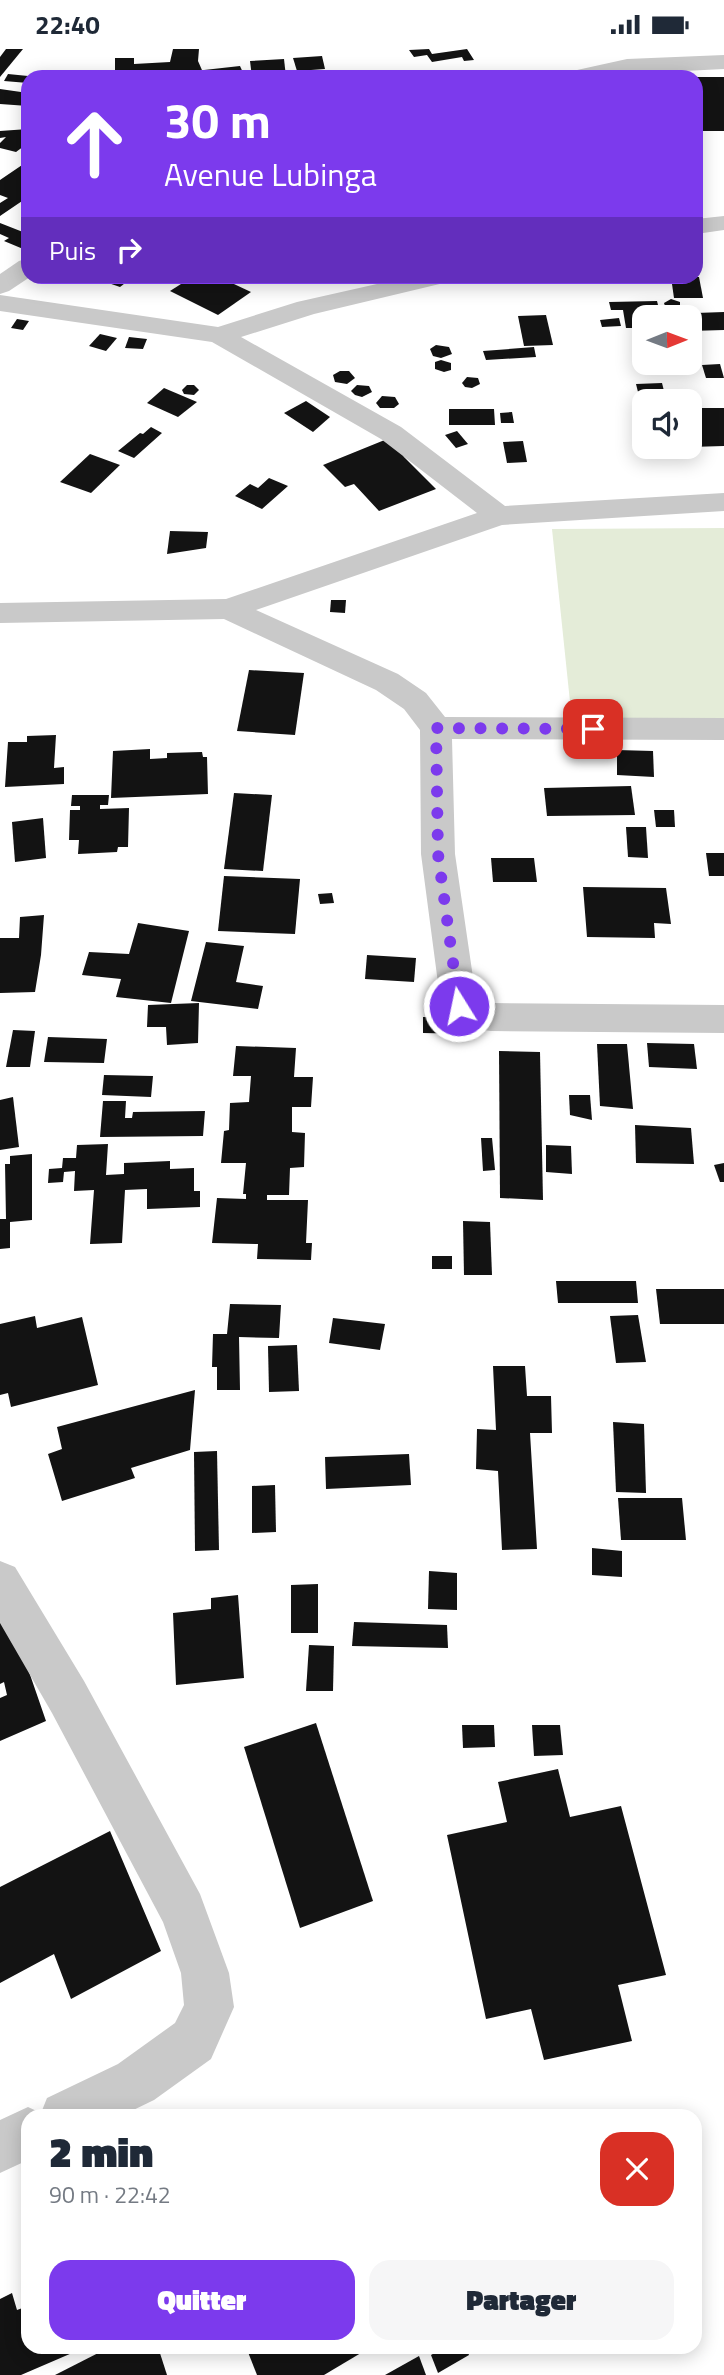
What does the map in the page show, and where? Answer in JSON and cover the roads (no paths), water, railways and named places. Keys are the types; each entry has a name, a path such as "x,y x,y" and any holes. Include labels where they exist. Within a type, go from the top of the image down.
{"street":[{"path":"608,70 627,66 724,62"},
{"path":"703,226 724,223"},
{"path":"0,286 21,271"},
{"path":"219,335 306,308 409,284"},
{"path":"0,303 219,335 391,433 499,516"},
{"path":"0,613 228,609 499,516 724,502"},
{"path":"228,609 387,682 415,701 436,728 438,854 459,1006 466,1011 491,1017 724,1019"},
{"path":"436,728 724,729"},
{"path":"0,1582 68,1697 183,1910 206,1985 209,2007 192,2041 136,2082 80,2109"},
{"path":"0,2147 21,2136"}]}
